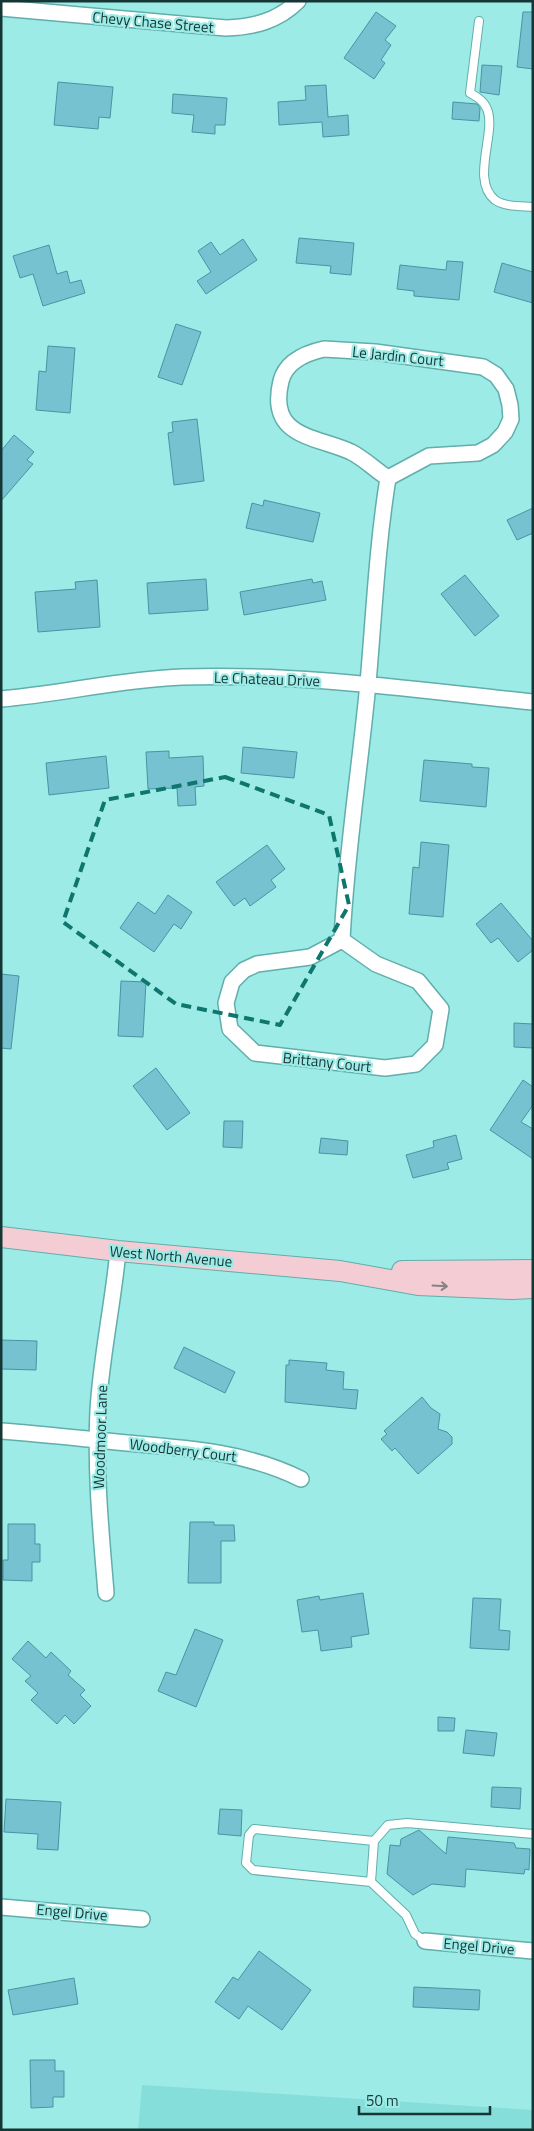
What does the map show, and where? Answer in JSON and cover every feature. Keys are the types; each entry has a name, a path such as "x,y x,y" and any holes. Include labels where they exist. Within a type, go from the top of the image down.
{"main road":[{"name":"West North Avenue","path":"1,1237 118,1251 340,1271 418,1284 512,1289 533,1288"},
{"name":"West North Avenue","path":"340,1271 533,1270"}],"street":[{"name":"Chevy Chase Street","path":"1,8 226,28 246,27 264,22 282,14 298,1"},
{"name":"Le Jardin Court","path":"324,349 374,352 470,364 483,367 496,375 506,389 511,419 505,432 493,445 478,454 429,456 388,478 371,467 364,459 308,438 289,426 282,415 279,392 285,372 298,358 312,351 324,349"},
{"path":"342,940 356,778 368,684 375,591 388,478"},
{"name":"Le Chateau Drive","path":"1,699 180,677 269,676 368,684 533,702"},
{"name":"Brittany Court","path":"342,940 376,964 418,981 441,1009 435,1045 416,1064 385,1068 255,1054 230,1029 226,1003 232,982 244,970 257,964 310,956 342,940"},
{"name":"Woodmoor Lane","path":"106,1593 98,1497 98,1408 118,1251"},
{"name":"Woodberry Court","path":"1,1431 181,1448 245,1458 279,1468 301,1479"},
{"name":"Engel Drive","path":"1,1907 142,1918"},
{"name":"Engel Drive","path":"425,1941 533,1951"}],"lane":[{"path":"479,21 470,93 479,98 487,109 488,121 484,174 487,189 494,199 505,204 533,207"},
{"path":"371,1882 374,1841 388,1825 407,1823 533,1834"},
{"path":"374,1841 254,1829 249,1835 246,1863 252,1870 371,1882 406,1915 415,1934 425,1941"}],"highlighted area":[{"path":"225,777 329,815 349,905 280,1025 176,1004 63,922 105,800"}],"shaded area":[{"path":"142,2085 533,2110 533,2130 138,2130"}],"building":[{"path":"376,12 396,26 385,40 391,45 381,60 385,63 374,79 344,58"},
{"path":"523,12 533,12 533,69 517,67"},
{"path":"482,65 502,66 499,95 480,92"},
{"path":"58,82 113,87 110,118 99,117 98,129 54,125"},
{"path":"326,85 328,117 348,115 349,135 323,137 322,122 279,125 278,102 306,100 305,86"},
{"path":"173,94 227,98 225,125 215,125 215,134 192,132 194,115 172,113"},
{"path":"453,102 477,104 480,108 479,121 452,119"},
{"path":"299,238 354,243 351,275 330,273 331,266 296,263"},
{"path":"243,239 257,260 206,294 197,281 211,272 198,251 211,242 220,255"},
{"path":"49,245 57,274 67,271 70,283 81,280 85,293 43,306 33,274 20,278 13,256"},
{"path":"447,261 463,262 459,300 414,296 414,291 397,289 400,265 446,270"},
{"path":"502,263 533,272 533,303 494,292"},
{"path":"176,324 201,332 182,385 158,377"},
{"path":"48,346 75,348 70,413 36,410 39,371 46,372"},
{"path":"197,419 204,481 174,485 168,433 173,432 172,422"},
{"path":"14,435 34,452 27,460 33,464 1,501 1,451"},
{"path":"264,500 320,513 313,542 246,528 252,503 263,506"},
{"path":"533,508 533,533 517,540 507,520"},
{"path":"465,575 499,616 475,636 441,594"},
{"path":"206,579 208,610 149,614 147,583"},
{"path":"312,579 313,583 322,581 326,600 244,615 240,592"},
{"path":"97,580 100,627 38,632 35,592 76,589 75,582"},
{"path":"243,747 297,752 294,778 241,773"},
{"path":"169,751 169,758 203,756 204,786 195,787 196,805 178,806 177,788 148,789 146,752"},
{"path":"106,756 109,788 49,795 46,763"},
{"path":"424,760 472,764 472,767 489,768 486,807 420,801"},
{"path":"421,842 449,845 443,917 409,914 413,867 419,868"},
{"path":"267,845 285,869 271,880 276,887 250,906 245,898 234,906 216,882"},
{"path":"168,895 192,912 181,929 174,924 154,952 120,928 138,902 155,914"},
{"path":"501,903 533,941 533,950 518,962 498,938 491,943 476,924"},
{"path":"1,974 19,976 11,1049 1,1048"},
{"path":"121,981 146,982 143,1037 118,1036"},
{"path":"514,1023 533,1024 533,1048 514,1047"},
{"path":"156,1068 190,1113 167,1130 133,1086"},
{"path":"523,1080 533,1087 533,1105 521,1122 533,1129 533,1159 490,1130"},
{"path":"224,1121 243,1121 242,1148 223,1147"},
{"path":"456,1135 462,1159 447,1163 449,1169 413,1178 406,1155 434,1147 433,1141"},
{"path":"321,1138 348,1141 347,1155 319,1153"},
{"path":"1,1340 37,1341 36,1370 1,1369"},
{"path":"184,1347 235,1372 225,1393 174,1368"},
{"path":"289,1360 327,1363 326,1370 344,1372 343,1389 358,1390 356,1409 285,1402 286,1365 289,1365"},
{"path":"422,1397 431,1408 440,1414 438,1429 447,1432 452,1437 452,1444 418,1474 395,1448 392,1451 381,1439 387,1434 384,1431"},
{"path":"190,1522 214,1522 214,1525 234,1525 235,1541 221,1541 221,1583 188,1583"},
{"path":"8,1524 35,1524 35,1544 40,1544 40,1562 32,1562 32,1581 3,1580 3,1560 8,1560"},
{"path":"363,1593 369,1634 351,1637 352,1647 321,1651 318,1630 302,1632 297,1600 319,1596 320,1600"},
{"path":"473,1598 501,1599 499,1630 510,1631 509,1650 470,1648"},
{"path":"195,1629 223,1640 196,1707 158,1691 166,1672 176,1675"},
{"path":"28,1641 46,1658 51,1652 71,1671 68,1675 85,1690 80,1695 91,1706 74,1724 65,1715 57,1724 31,1700 38,1693 25,1681 31,1676 12,1659"},
{"path":"438,1717 455,1718 454,1731 438,1731"},
{"path":"466,1730 497,1733 494,1756 463,1753"},
{"path":"492,1787 521,1788 520,1809 491,1807"},
{"path":"6,1799 61,1802 58,1850 37,1849 38,1834 4,1832"},
{"path":"220,1809 242,1810 241,1836 218,1834"},
{"path":"419,1830 446,1854 448,1837 514,1843 516,1848 530,1849 529,1870 525,1869 524,1874 466,1869 465,1887 432,1884 413,1895 387,1874 390,1845 400,1846 401,1839"},
{"path":"259,1951 311,1990 282,2030 248,2006 239,2019 215,2002 233,1977 238,1980"},
{"path":"74,1978 78,2004 13,2015 8,1990"},
{"path":"414,1987 480,1990 479,2010 413,2007"},
{"path":"30,2060 55,2060 55,2071 64,2071 64,2097 53,2097 53,2107 31,2108"}]}
